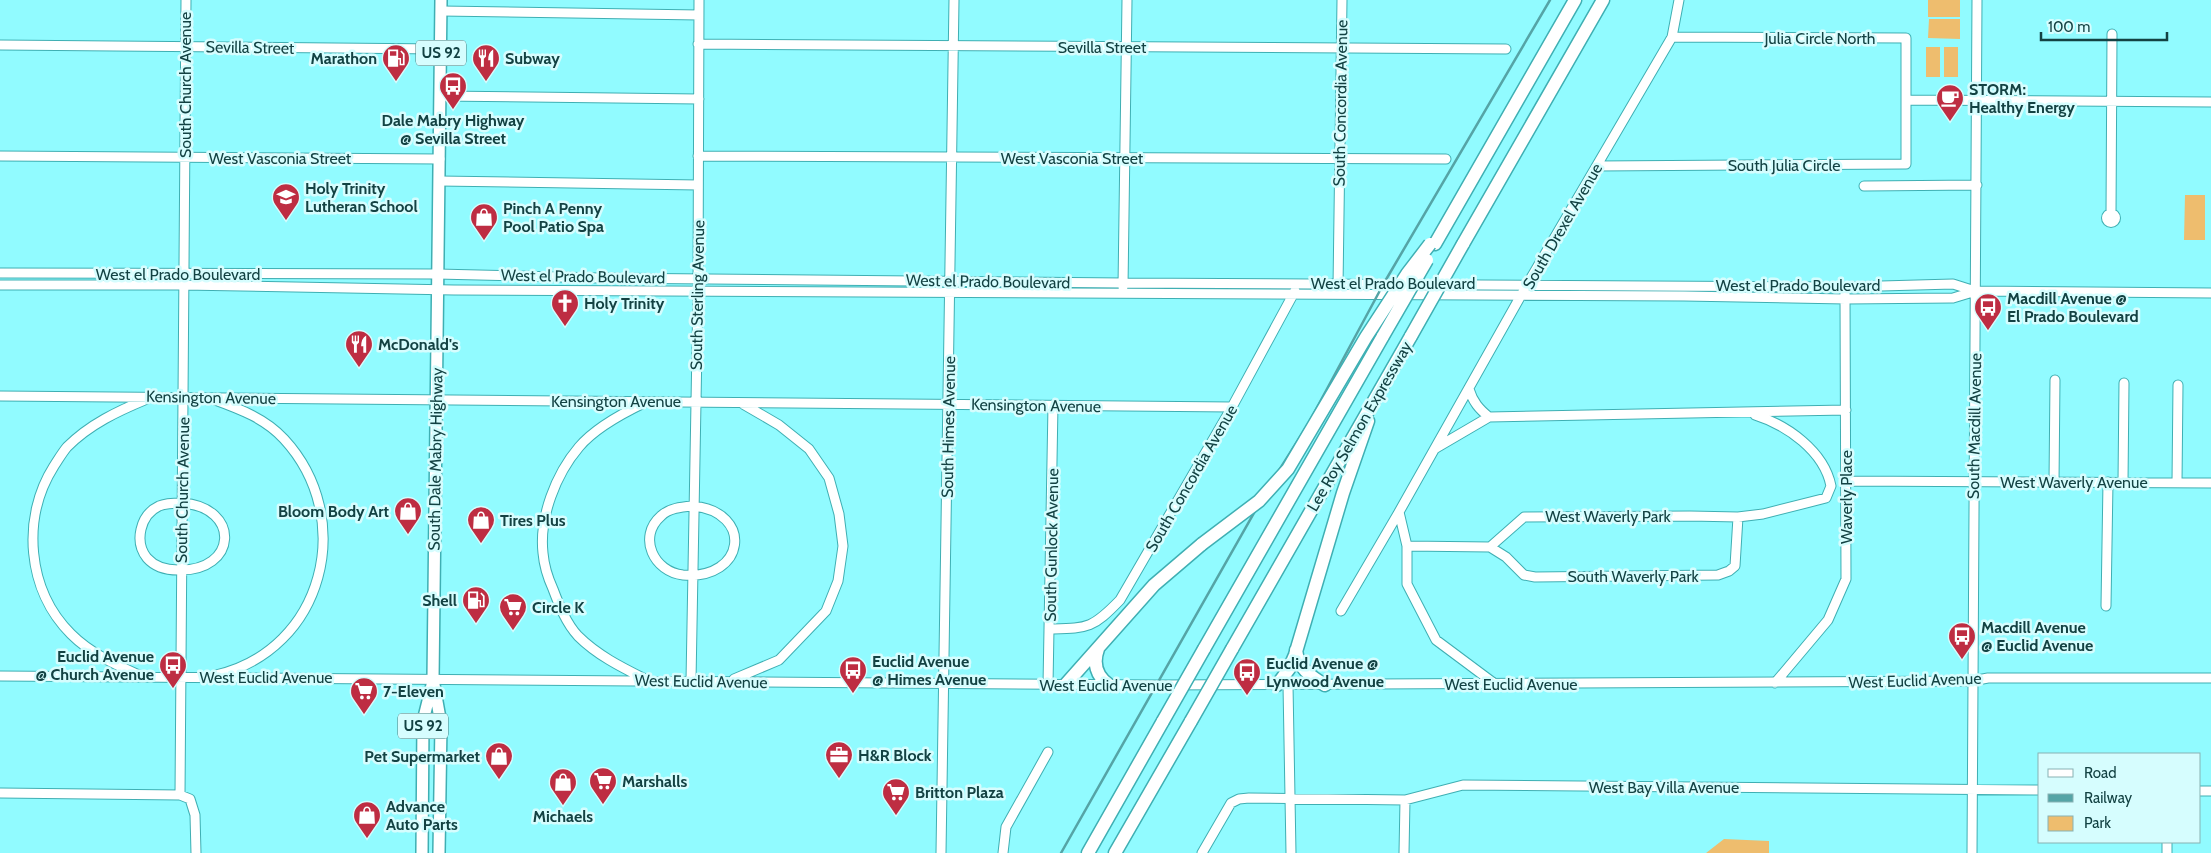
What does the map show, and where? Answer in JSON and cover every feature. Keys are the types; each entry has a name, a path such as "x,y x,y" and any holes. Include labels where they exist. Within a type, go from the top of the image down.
{"highway":[{"name":"Lee Roy Selmon Expressway","path":"1088,853 1383,336 1435,241 1575,0"},
{"name":"Lee Roy Selmon Expressway","path":"1115,853 1603,0"},
{"path":"1066,684 1154,585 1202,544 1259,501 1288,469 1370,330 1407,274 1435,241"},
{"path":"1283,685 1296,650 1346,484 1378,392"},
{"path":"1098,649 1096,658 1097,671 1109,685"},
{"path":"1296,650 1302,668 1325,685"}],"main road":[{"name":"South Dale Mabry Highway","path":"440,853 441,724 433,679 441,6"},
{"name":"South Dale Mabry Highway","path":"422,853 423,721 433,679"}],"street":[{"name":"South Church Avenue","path":"180,795 186,0"},
{"name":"South Sterling Avenue","path":"691,681 698,291 699,0"},
{"name":"South Himes Avenue","path":"941,853 954,0"},
{"path":"1123,294 1127,0"},
{"name":"South Concordia Avenue","path":"1338,295 1342,0"},
{"name":"South Drexel Avenue","path":"1399,512 1520,297 1672,37 1679,0"},
{"name":"South Macdill Avenue","path":"1972,853 1977,0"},
{"path":"441,6 699,14"},
{"path":"2111,214 2112,34"},
{"name":"Julia Circle North","path":"1672,37 1906,38 1906,100"},
{"name":"Sevilla Street","path":"0,44 441,49"},
{"name":"Sevilla Street","path":"698,44 1506,49"},
{"path":"440,96 698,99"},
{"path":"1906,100 2211,102"},
{"name":"South Julia Circle","path":"1597,166 1906,164 1906,100"},
{"name":"West Vasconia Street","path":"0,156 440,159"},
{"name":"West Vasconia Street","path":"698,156 1446,159"},
{"path":"439,181 698,185"},
{"path":"1864,186 1977,185"},
{"name":"West el Prado Boulevard","path":"0,273 437,274 599,278 1123,283 1338,282 1845,286 1953,284 1976,291 2211,293"},
{"path":"599,278 599,291"},
{"path":"828,280 829,292"},
{"name":"South Concordia Avenue","path":"1050,629 1085,628 1098,621 1120,600 1294,296 1297,283"},
{"name":"West el Prado Boulevard","path":"0,285 183,285 437,290 951,292 1294,296 1684,296 1846,299 1953,298 1976,291"},
{"path":"1684,285 1684,296"},
{"name":"Waverly Place","path":"1775,683 1828,620 1846,579 1845,286"},
{"path":"2054,482 2056,380"},
{"path":"2123,482 2124,383"},
{"path":"2177,482 2178,384"},
{"path":"1469,389 1473,401 1489,417"},
{"name":"Kensington Avenue","path":"0,396 183,396 1232,407"},
{"path":"143,677 111,663 85,647 56,616 38,580 33,554 34,515 44,482 66,448 92,425 152,396"},
{"path":"204,677 219,674 252,661 282,639 305,610 320,576 325,539 320,502 310,476 284,438 254,416 208,397"},
{"path":"646,402 620,414 579,446 560,474 549,502 542,552 549,581 559,606 577,635 600,654 648,680"},
{"path":"728,681 779,660 826,611 838,581 843,546 840,514 829,478 809,449 779,425 740,402"},
{"name":"South Gunlock Avenue","path":"1048,685 1053,405"},
{"path":"1434,449 1489,417 1846,410"},
{"path":"1738,517 1763,514 1826,498 1831,486 1830,478 1820,460 1804,442 1772,420 1747,412"},
{"name":"West Waverly Avenue","path":"1831,486 1846,484 1974,482 2211,483"},
{"path":"2106,606 2108,482"},
{"path":"182,503 193,503 205,508 220,521 224,532 224,543 220,554 212,562 194,570 160,567 150,562 140,543 140,531 150,512 160,506 182,503"},
{"path":"693,506 718,512 728,521 734,533 734,550 730,559 715,571 682,575 662,566 652,553 649,537 661,515 674,509 693,506"},
{"path":"1399,512 1407,546 1407,584 1436,640 1496,684"},
{"path":"1341,611 1399,512"},
{"name":"West Waverly Park","path":"1490,547 1524,517 1738,517"},
{"name":"South Waverly Park","path":"1490,547 1506,557 1516,570 1524,575 1535,577 1718,575 1729,571 1735,566 1738,517"},
{"path":"1407,546 1490,547"},
{"name":"West Euclid Avenue","path":"0,676 648,680 1048,685 1775,683 1972,681 1988,678 2211,678"},
{"path":"1283,685 1291,800 1291,853"},
{"path":"1003,853 1006,828 1048,752"},
{"name":"West Bay Villa Avenue","path":"1202,853 1231,803 1239,799 1249,798 1405,800 1464,785 2038,790"},
{"path":"0,794 180,795 190,799 195,816 196,853"},
{"path":"1404,853 1405,800"}],"green space":[{"path":"1928,0 1960,0 1960,17 1928,17"},
{"path":"1929,19 1960,19 1960,39 1928,38"},
{"path":"1926,47 1940,47 1940,77 1926,77"},
{"path":"1944,47 1958,47 1958,77 1944,77"},
{"path":"2185,195 2205,195 2205,240 2184,240"},
{"path":"1724,839 1769,841 1769,853 1706,853"}],"railway":[{"path":"1061,853 1271,483 1307,426 1384,283 1550,0"}],"place":[{"name":"Marathon","path":"396,82"},
{"name":"Subway","path":"486,82"},
{"name":"Dale Mabry Highway @ Sevilla Street","path":"453,110"},
{"name":"STORM: Healthy Energy","path":"1950,122"},
{"name":"Holy Trinity Lutheran School","path":"286,221"},
{"name":"Pinch A Penny Pool Patio Spa","path":"484,241"},
{"name":"Holy Trinity","path":"565,327"},
{"name":"Macdill Avenue @ El Prado Boulevard","path":"1988,331"},
{"name":"McDonald's","path":"359,368"},
{"name":"Bloom Body Art","path":"408,535"},
{"name":"Tires Plus","path":"481,544"},
{"name":"Shell","path":"476,624"},
{"name":"Circle K","path":"513,631"},
{"name":"Macdill Avenue @ Euclid Avenue","path":"1962,660"},
{"name":"Euclid Avenue @ Church Avenue","path":"173,689"},
{"name":"Euclid Avenue @ Himes Avenue","path":"853,694"},
{"name":"Euclid Avenue @ Lynwood Avenue","path":"1247,696"},
{"name":"7-Eleven","path":"364,715"},
{"name":"H&R Block","path":"839,779"},
{"name":"Pet Supermarket","path":"499,780"},
{"name":"Marshalls","path":"603,805"},
{"name":"Michaels","path":"563,806"},
{"name":"Britton Plaza","path":"896,816"},
{"name":"Advance Auto Parts","path":"367,839"}]}
